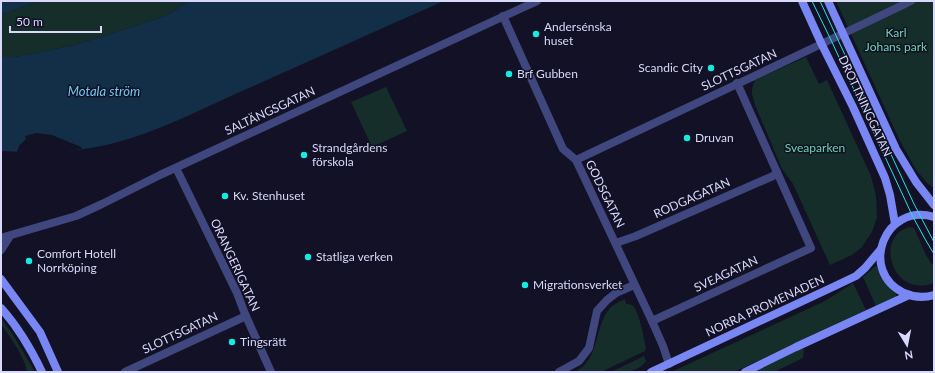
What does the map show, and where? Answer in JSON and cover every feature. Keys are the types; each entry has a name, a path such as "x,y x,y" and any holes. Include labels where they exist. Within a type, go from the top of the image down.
{"main road":[{"name":"DROTTNINGGATAN","path":"802,1 885,178 890,195 895,224"},
{"name":"DROTTNINGGATAN","path":"828,1 896,149 916,182 934,204"},
{"path":"934,217 920,214 912,215 903,218 895,224 888,231 883,240 880,261 883,272 898,290 909,295 920,297 934,295"},
{"name":"NORRA PROMENADEN","path":"652,372 856,276 881,249"},
{"path":"1,279 40,332 58,372"},
{"path":"745,372 909,295"},
{"path":"1,308 21,335 35,357 42,372"}],"street":[{"name":"SALTÄNGSGATAN","path":"1,238 76,216 176,168 537,1"},
{"name":"SLOTTSGATAN","path":"576,160 911,1"},
{"name":"GODSGATAN","path":"503,16 563,149 576,160 616,243 663,346 669,364"},
{"path":"737,83 777,172"},
{"name":"ORANGERIGATAN","path":"176,168 237,293 272,372"},
{"name":"RODGAGATAN","path":"616,243 636,236 773,176 777,172"},
{"name":"SVEAGATAN","path":"652,322 811,248 777,172"},
{"path":"1,250 10,236"},
{"path":"559,372 579,361 589,348 597,311 616,293 634,285"},
{"name":"SLOTTSGATAN","path":"125,372 246,316"}],"green space":[{"path":"38,1 189,1 166,16 75,45 16,57 1,57 1,15"},
{"name":"Karl Johans park","path":"836,1 934,1 934,188 927,183 916,170 899,139"},
{"name":"Sveaparken","path":"806,57 819,84 827,80 871,176 876,196 877,217 872,232 861,248 852,255 830,265 793,184 782,169 755,105 752,92 752,87 755,80"},
{"path":"386,87 407,131 372,147 351,102"},
{"path":"910,227 914,228 926,255 934,266 934,283 919,286 907,282 898,274 892,264 890,252 893,241 899,232"},
{"path":"876,266 878,267 886,283 896,294 896,297 876,306 863,277"},
{"path":"853,283 866,310 734,372 671,372 823,302"},
{"path":"625,299 626,304 632,305 637,312 644,338 646,348 645,351 601,372 575,372 589,359 605,315 611,307"},
{"path":"1,318 35,372 27,372 18,349 1,324"},
{"path":"801,348 804,349 803,358 774,372 752,372"},
{"path":"644,356 646,361 635,370 626,372 611,372"}],"water":[{"path":"1,1 38,1 1,15"},
{"name":"Motala ström","path":"189,1 444,1 177,121 133,138 103,146 74,150 45,152 1,151 1,57 16,57 75,45 166,16"}],"pier":[{"path":"36,133 52,135 81,147 82,149 39,153 17,152 19,146 26,139 25,136"}],"tram line":[{"path":"812,1 912,215 934,254"},
{"path":"820,1 914,204 934,242"}],"place":[{"name":"Andersénska huset","path":"536,34"},
{"name":"Scandic City","path":"711,68"},
{"name":"Brf Gubben","path":"509,74"},
{"name":"Druvan","path":"687,138"},
{"name":"Strandgårdens förskola","path":"304,155"},
{"name":"Kv. Stenhuset","path":"225,196"},
{"name":"Statliga verken","path":"308,257"},
{"name":"Comfort Hotell Norrköping","path":"29,261"},
{"name":"Migrationsverket","path":"525,285"},
{"name":"Tingsrätt","path":"232,342"}]}
